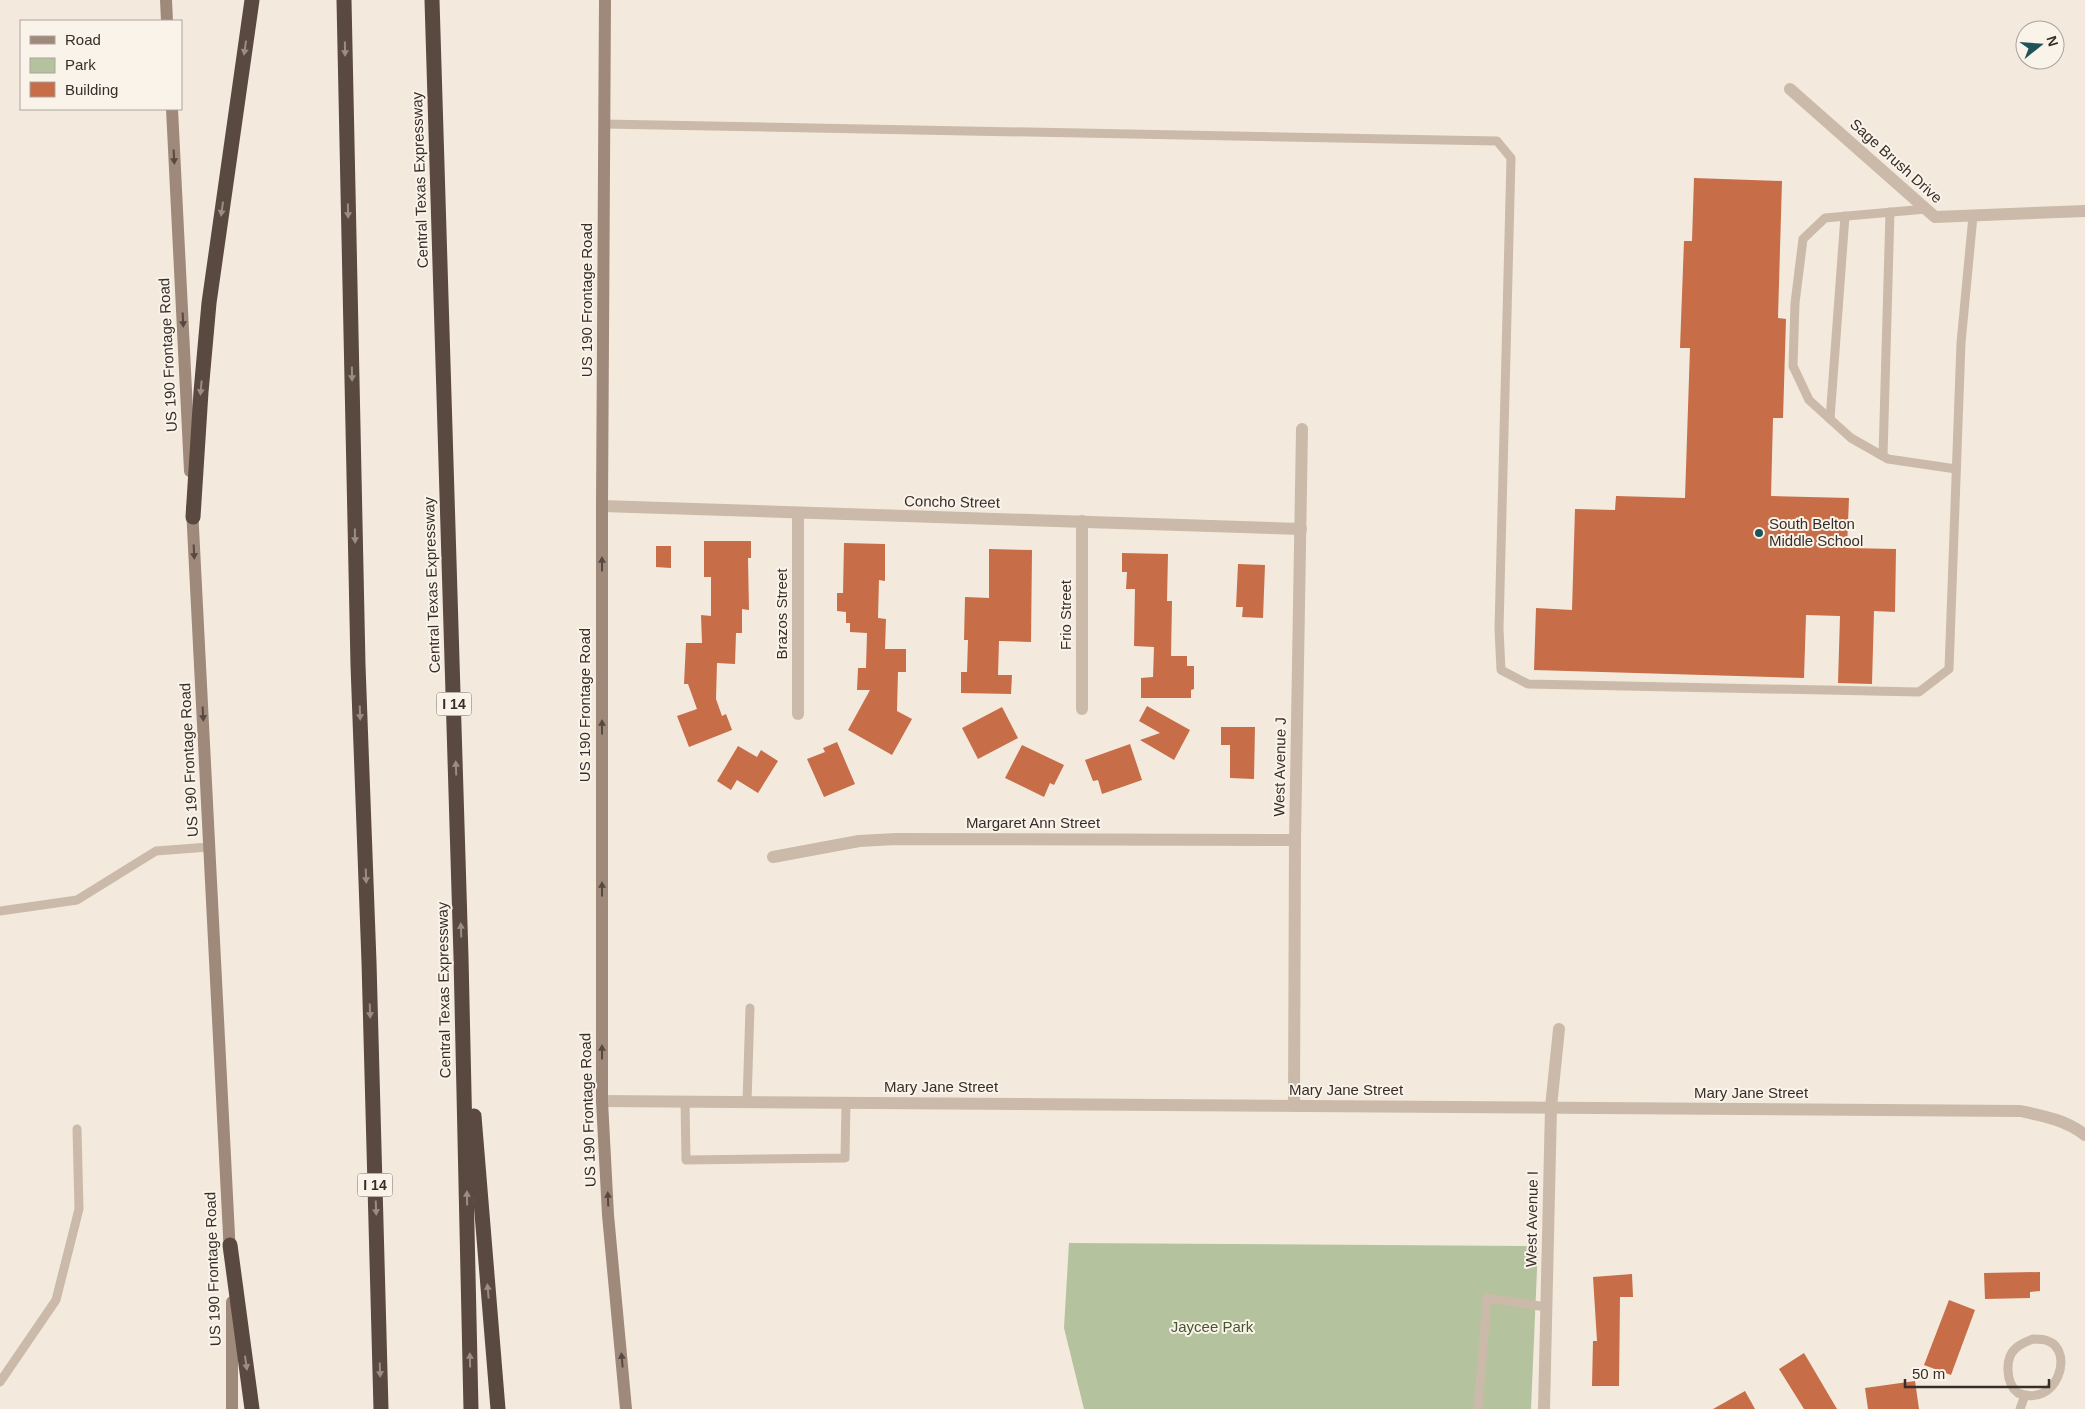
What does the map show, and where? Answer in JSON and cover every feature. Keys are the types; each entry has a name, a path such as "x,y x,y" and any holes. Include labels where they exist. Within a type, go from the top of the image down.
{"highway":[{"path":"193,517 209,304 252,0"},
{"name":"I 14","path":"344,0 358,665 369,962 381,1409"},
{"name":"Central Texas Expressway","path":"432,0 461,958 472,1409"},
{"path":"461,958 498,1409"},
{"path":"230,1245 252,1409"}],"main road":[{"path":"166,0 167,20"},
{"name":"US 190 Frontage Road","path":"605,0 602,506 602,1101 608,1215 626,1409"},
{"name":"US 190 Frontage Road","path":"172,110 230,1245 233,1330 232,1409"}],"street":[{"name":"Sage Brush Drive","path":"1790,89 1935,217 2085,212"},
{"name":"West Avenue J","path":"1294,1106 1295,840 1302,429"},
{"name":"Concho Street","path":"602,506 798,514 1301,529"},
{"name":"Brazos Street","path":"798,514 798,714"},
{"name":"Frio Street","path":"1082,521 1082,709"},
{"name":"Margaret Ann Street","path":"773,857 859,841 896,839 1295,840"},
{"name":"West Avenue I","path":"1544,1409 1551,1107 1559,1030"},
{"name":"Mary Jane Street","path":"602,1101 2020,1111 2046,1116 2072,1126 2085,1135"}],"lane":[{"path":"604,124 1497,141 1511,158 1499,628 1500,670 1528,684 1919,692 1949,669 1961,343 1973,216"},
{"path":"1926,209 1825,218 1803,239 1794,303 1794,366 1808,400 1851,438 1888,459 1956,469"},
{"path":"1883,456 1890,212"},
{"path":"1830,419 1845,216"},
{"path":"0,911 77,900 156,851 209,847"},
{"path":"747,1102 750,1008"},
{"path":"685,1101 686,1160 845,1158 846,1103"},
{"path":"0,1382 56,1300 79,1210 77,1129"},
{"path":"1478,1409 1487,1298 1546,1306"},
{"path":"2033,1339 2049,1341 2054,1345 2061,1357 2061,1375 2056,1388 2047,1396 2036,1400 2024,1398 2014,1390 2008,1374 2010,1357 2015,1348 2033,1339"},
{"path":"2020,1409 2024,1398"}],"green space":[{"name":"Jaycee Park","path":"1069,1243 1538,1246 1531,1409 1084,1409 1064,1328"}],"building":[{"path":"1694,178 1782,181 1778,318 1786,319 1783,418 1773,418 1771,496 1849,498 1847,548 1896,549 1895,612 1874,611 1872,684 1838,683 1840,616 1806,615 1804,678 1534,670 1536,608 1572,610 1575,509 1615,510 1616,496 1685,498 1690,348 1680,348 1684,241 1692,241"},
{"path":"704,541 751,541 751,558 748,558 749,610 742,609 742,633 736,633 735,664 717,663 716,699 722,716 726,714 732,730 689,747 677,716 697,709 688,684 684,684 686,643 702,643 701,615 711,616 711,577 704,577"},
{"path":"844,543 885,544 885,581 879,580 878,618 886,619 885,649 906,649 906,672 898,672 897,711 912,719 892,755 848,730 870,690 857,690 858,668 866,668 867,633 850,632 850,623 846,623 846,612 837,611 837,593 843,593"},
{"path":"656,546 671,546 671,568 656,567"},
{"path":"989,549 1032,550 1031,642 999,641 998,675 1012,675 1011,694 961,693 961,672 967,672 968,640 964,640 965,597 989,598"},
{"path":"1122,553 1168,554 1167,601 1172,601 1171,656 1187,656 1187,666 1194,666 1194,689 1191,690 1191,698 1141,698 1141,678 1153,677 1154,647 1134,646 1135,589 1126,589 1127,572 1122,572"},
{"path":"1238,564 1265,565 1263,618 1242,617 1243,607 1236,607"},
{"path":"1147,706 1190,730 1174,760 1140,740 1160,733 1139,721"},
{"path":"1002,707 1018,738 978,759 962,728"},
{"path":"1221,727 1255,727 1254,779 1230,778 1230,745 1221,745"},
{"path":"837,742 855,784 824,797 807,759 825,752 823,748"},
{"path":"1130,744 1142,780 1102,794 1098,780 1093,781 1085,760"},
{"path":"1022,745 1064,765 1054,785 1050,783 1044,797 1005,778"},
{"path":"738,746 757,757 761,750 778,761 758,793 737,780 731,790 717,781"},
{"path":"2040,1272 2040,1291 2030,1292 2030,1298 1985,1299 1984,1273"},
{"path":"1632,1274 1633,1297 1620,1297 1619,1386 1592,1386 1593,1341 1597,1341 1593,1277"},
{"path":"1949,1300 1975,1310 1951,1375 1924,1365"},
{"path":"1804,1353 1837,1409 1804,1409 1779,1369"},
{"path":"1915,1381 1919,1409 1868,1409 1865,1388"},
{"path":"1745,1391 1755,1409 1713,1409"}],"place":[{"name":"South Belton Middle School","path":"1759,533"}]}
